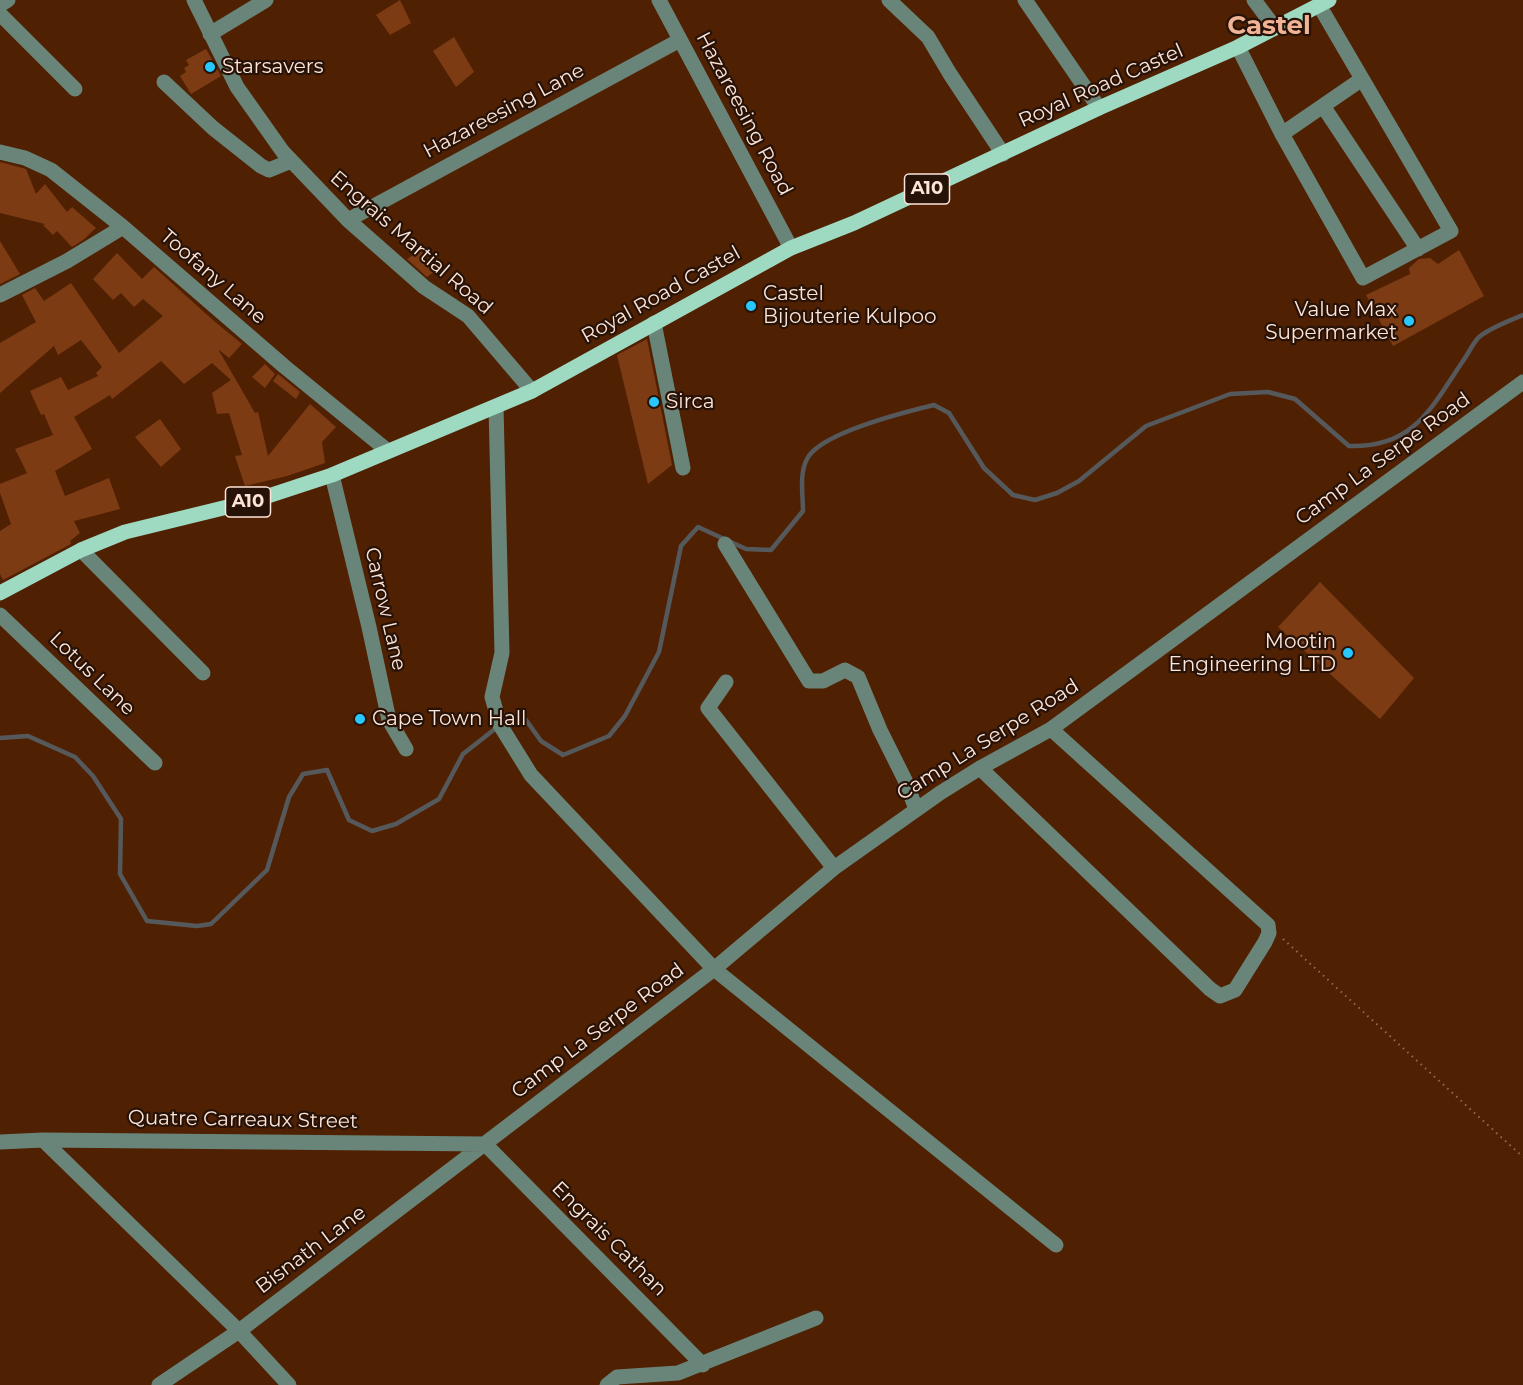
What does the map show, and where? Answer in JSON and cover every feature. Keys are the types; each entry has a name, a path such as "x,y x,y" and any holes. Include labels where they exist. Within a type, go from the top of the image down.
{"main road":[{"name":"Royal Road Castel","path":"0,592 81,550 125,532 256,500 332,475 532,391 791,248 854,223 1100,108 1238,47 1324,2"}],"street":[{"path":"0,5 8,0"},
{"name":"Engrais Martial Road","path":"194,0 237,87 291,161 348,220 424,287 468,316 532,391"},
{"path":"210,34 266,0"},
{"name":"Hazareesing Road","path":"659,0 791,248"},
{"path":"889,0 928,37 1003,154"},
{"path":"1025,0 1100,108"},
{"path":"1254,0 1275,28"},
{"path":"1238,47 1282,134 1363,278 1451,231 1362,79 1324,2"},
{"path":"0,14 75,89"},
{"name":"Hazareesing Lane","path":"348,220 681,40"},
{"path":"1282,134 1362,79"},
{"path":"164,82 213,128 261,166 269,170 291,161"},
{"path":"1323,106 1418,249"},
{"name":"Toofany Lane","path":"0,152 25,158 51,170 123,227 285,367 388,451"},
{"path":"0,295 67,261 123,227"},
{"path":"654,323 683,468"},
{"name":"Camp La Serpe Road","path":"485,1144 714,969 834,868 916,809 980,768 1052,729 1523,382"},
{"path":"496,407 502,653 492,698 502,729 531,775 714,969 1056,1245"},
{"name":"Carrow Lane","path":"332,475 389,720 406,749"},
{"path":"725,544 809,681 823,681 845,670 858,677 916,809"},
{"path":"81,550 203,673"},
{"name":"Lotus Lane","path":"0,615 155,763"},
{"path":"726,682 708,708 834,868"},
{"path":"980,768 1201,981 1218,994 1228,994 1235,990 1265,942 1269,933 1268,925 1052,729"},
{"path":"43,1140 239,1331 289,1385"},
{"name":"Quatre Carreaux Street","path":"0,1142 43,1140 485,1144"},
{"name":"Bisnath Lane","path":"159,1385 239,1331 485,1144"},
{"name":"Engrais Cathan","path":"485,1144 703,1365"},
{"path":"607,1385 617,1377 678,1373 703,1365 816,1318"}],"path":[{"path":"1268,925 1523,1157"}],"building":[{"path":"400,0 411,23 390,35 376,15"},
{"path":"454,37 474,72 456,87 433,51"},
{"path":"206,49 221,76 191,94 180,76 186,72 184,68 189,65 186,60"},
{"path":"0,162 26,169 36,194 45,184 67,212 72,207 96,228 72,247 57,231 53,235 43,225 45,224 0,213"},
{"path":"0,241 20,274 0,284"},
{"path":"421,250 428,262 435,257 442,266 427,277 407,259"},
{"name":"Value Max Supermarket","path":"1459,250 1484,296 1393,346 1366,295 1410,274 1409,268 1419,259 1430,258 1438,264"},
{"path":"117,253 142,279 154,267 242,344 229,358 218,349 255,413 258,412 268,456 310,404 336,427 322,442 325,463 287,476 245,486 235,456 242,455 229,413 217,414 212,393 231,380 212,363 184,384 161,361 112,399 110,395 74,417 92,449 55,471 65,496 109,478 120,509 74,521 80,533 70,541 71,544 3,580 0,574 0,531 11,524 0,493 0,484 27,473 15,449 53,435 30,391 61,377 68,390 98,376 96,373 102,367 81,340 58,355 54,346 0,393 0,343 36,322 22,295 35,288 44,301 71,283 119,353 163,316 143,299 134,307 121,293 113,300 93,279"},
{"name":"Sirca","path":"647,339 672,465 648,484 617,355"},
{"path":"265,364 275,374 265,388 252,377"},
{"path":"278,374 300,392 296,399 273,381"},
{"path":"160,419 181,449 161,467 135,437"},
{"name":"Mootin Engineering LTD","path":"1320,582 1414,678 1380,719 1278,627"}],"waterway":[{"path":"0,738 28,736 75,757 93,776 121,819 120,874 147,921 197,926 211,924 267,870 289,797 303,774 327,770 349,820 372,831 396,824 439,799 463,754 500,725 526,720 541,741 563,755 609,736 625,716 659,652 681,546 698,527 746,549 771,550 803,511 802,478 807,459 815,450 845,432 884,418 934,405 949,413 984,468 1013,495 1035,500 1057,493 1079,481 1146,426 1230,394 1268,392 1295,399 1349,446 1371,445 1390,440 1418,422 1441,394 1478,338 1493,328 1523,315"}],"place":[{"name":"Starsavers","path":"210,67"},
{"name":"Castel Bijouterie Kulpoo","path":"751,306"},
{"name":"Value Max Supermarket","path":"1409,321"},
{"name":"Sirca","path":"654,402"},
{"name":"Mootin Engineering LTD","path":"1348,653"},
{"name":"Cape Town Hall","path":"360,719"}],"district":[{"name":"Castel","path":"1269,26"}]}
